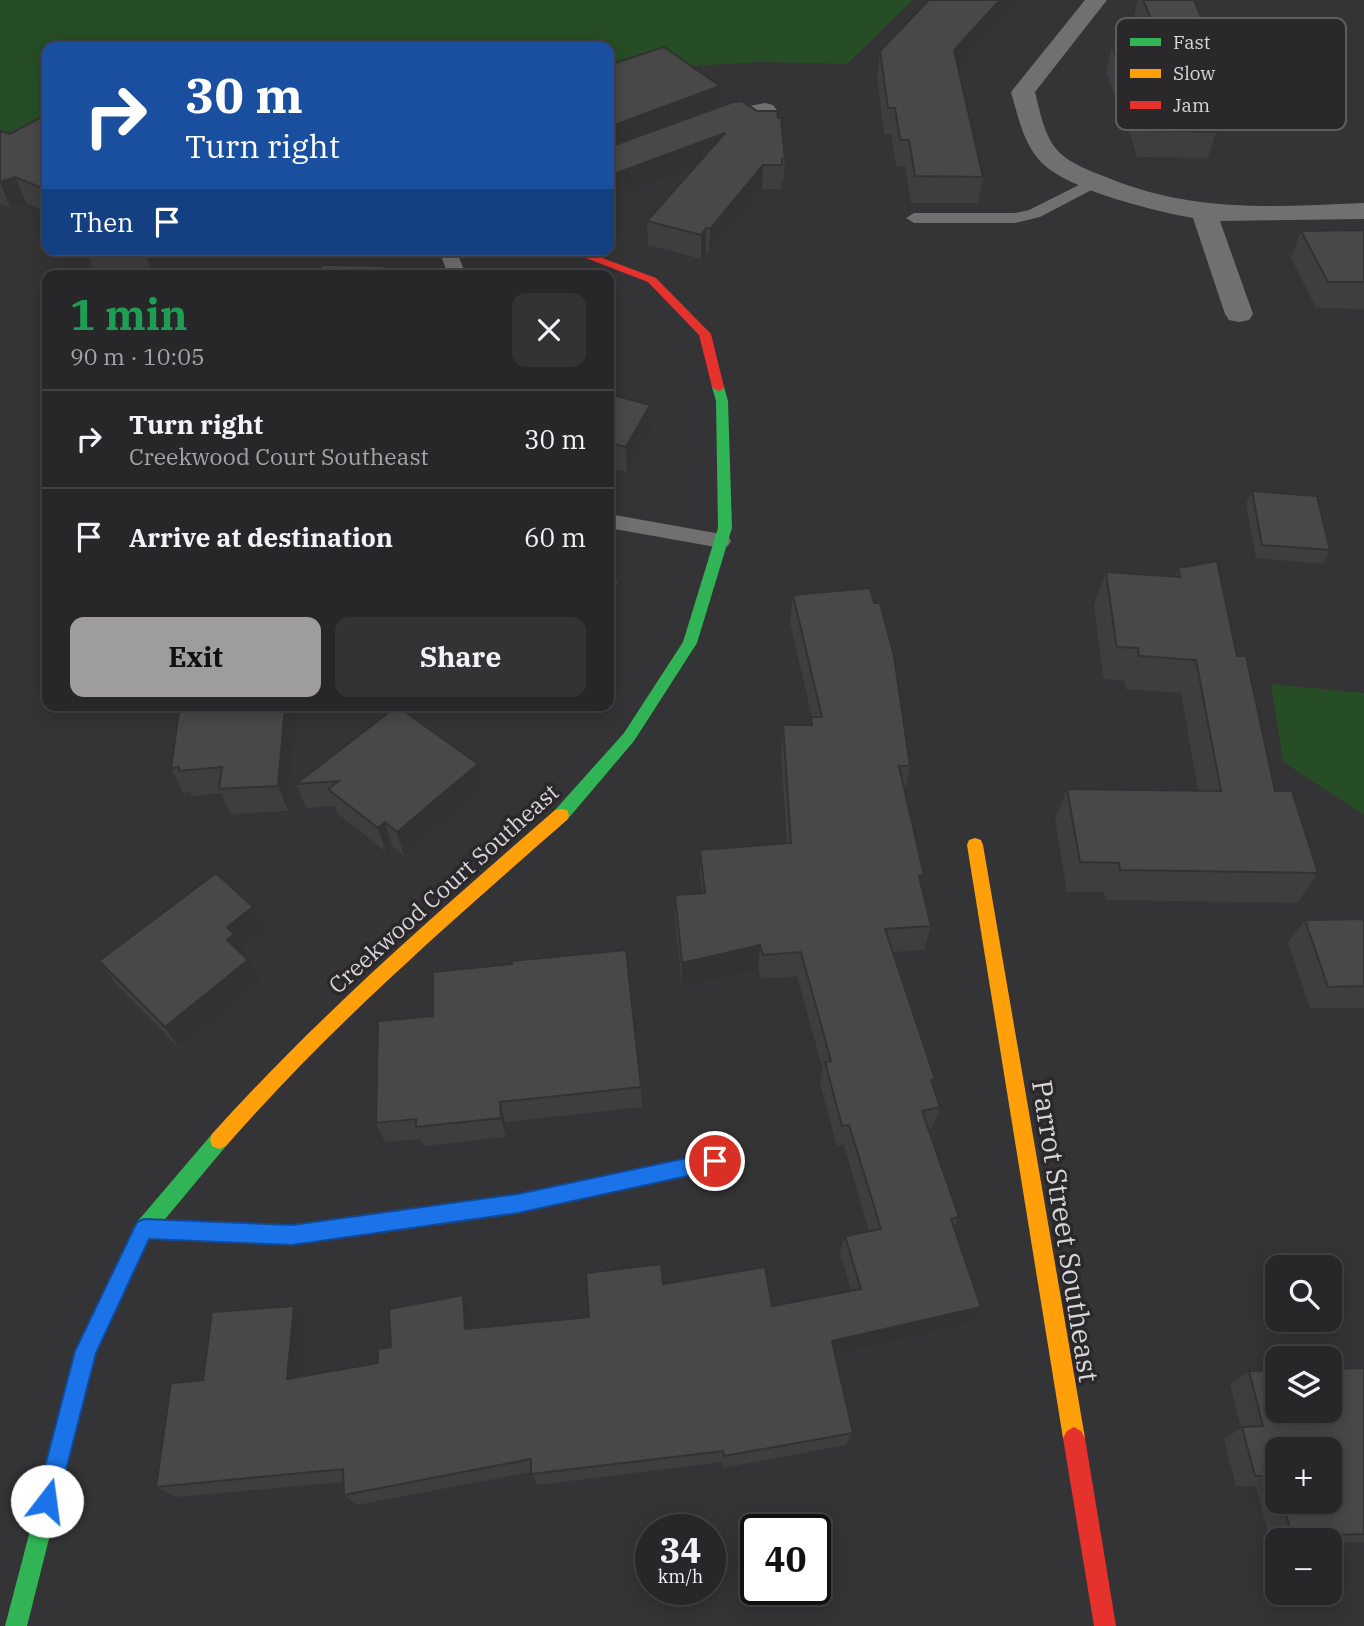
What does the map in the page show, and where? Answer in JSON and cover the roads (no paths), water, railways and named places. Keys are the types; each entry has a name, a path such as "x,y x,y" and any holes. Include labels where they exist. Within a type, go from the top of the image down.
{"street":[{"path":"1096,0 1023,92 1036,134 1049,155 1063,166 1094,182 1164,208 1242,215 1364,211"},
{"path":"614,160 726,117 765,110"},
{"path":"1204,213 1239,314"},
{"name":"Creekwood Court Southeast","path":"16,1626 86,1351 144,1229 250,1104 347,1004 561,816 629,737 690,643 725,528 722,401 705,334 652,280 586,256"},
{"name":"Parrot Street Southeast","path":"975,845 1105,1626"},
{"path":"144,1229 292,1235 518,1203 715,1161"}],"lane":[{"path":"914,218 1015,218 1034,214 1094,182"},
{"path":"614,522 721,541"}]}
